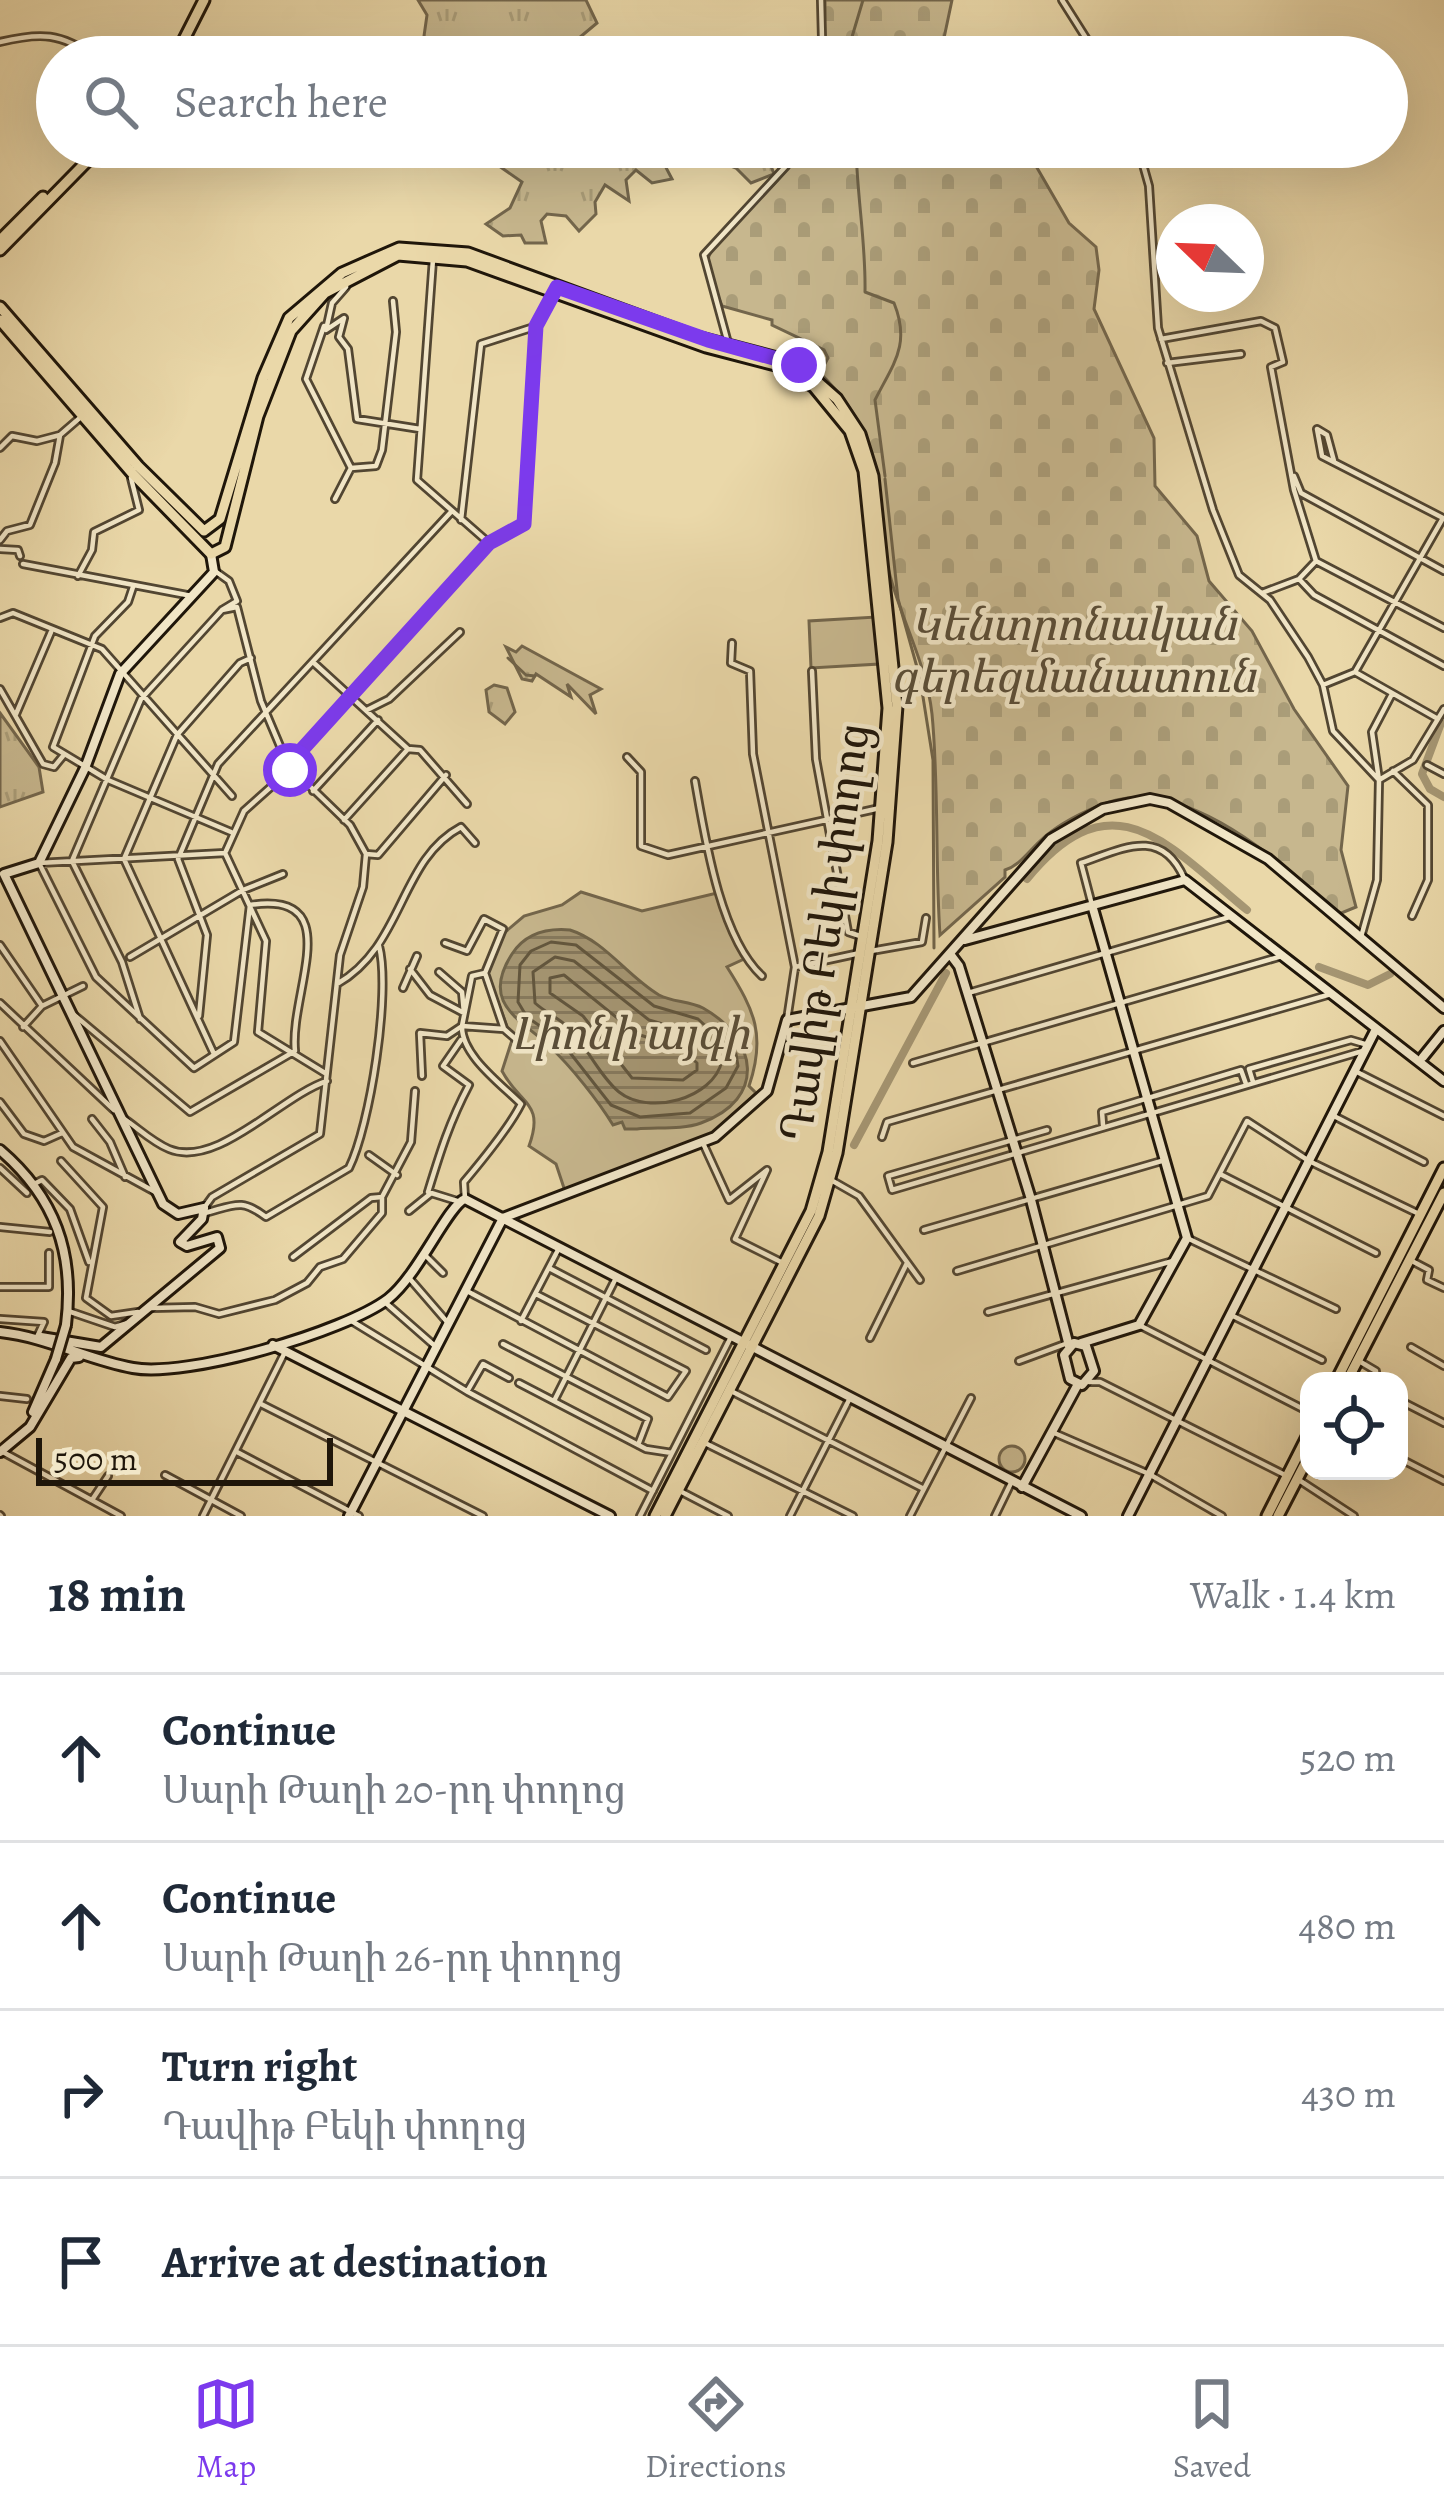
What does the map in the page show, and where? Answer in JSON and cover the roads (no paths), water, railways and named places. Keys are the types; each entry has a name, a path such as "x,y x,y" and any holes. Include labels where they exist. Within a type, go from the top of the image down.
{"main road":[{"path":"187,36 207,0"},
{"path":"0,241 77,168"},
{"path":"0,250 77,168"},
{"name":"Դավիթ Բեկի փողոց","path":"433,251 398,255 350,277 309,306 291,331 258,416 223,550 208,553 200,541 209,530 266,370 294,311 362,261 399,248 433,251 467,260 800,375 832,405 859,452 887,663 882,808 862,937 865,952"},
{"path":"0,307 138,466 209,530 226,538"},
{"path":"0,320 208,553"},
{"name":"Դավիթ Բեկի փողոց","path":"729,351 790,361 814,375 851,417 871,466 897,706 891,806 831,1180 819,1216 748,1344"},
{"name":"Դավիթ Բեկի փողոց","path":"748,1344 823,1176 856,1007"},
{"path":"1341,1372 1444,1168"},
{"path":"1352,1372 1442,1199"},
{"path":"665,1516 748,1344"},
{"path":"656,1516 748,1344"},
{"path":"1278,1516 1300,1456"},
{"path":"1267,1516 1300,1467"}],"street":[{"path":"821,0 822,36"},
{"path":"1062,0 1085,36"},
{"path":"1,39 48,33 65,36"},
{"path":"729,351 704,255 784,168"},
{"path":"1144,168 1161,339 1239,574 1283,615 1323,685 1334,731 1379,780"},
{"path":"433,251 419,486 489,543"},
{"path":"350,277 326,321 306,379 351,468"},
{"path":"327,1078 295,1052 254,1034 266,941 226,853 232,832 249,805 289,767 489,543 524,524 536,326 556,290"},
{"path":"351,468 376,466 396,332 393,301"},
{"path":"326,321 330,331 344,318 339,337 348,349 357,419 420,429"},
{"path":"1161,339 1261,321 1275,328 1283,362 1271,367 1294,490 1316,561 1444,628"},
{"path":"461,520 481,344 536,326"},
{"path":"1167,363 1241,354"},
{"path":"0,448 12,436 37,441 60,435 83,415"},
{"path":"1282,424 1301,494 1444,571"},
{"path":"1323,685 1355,672 1442,522 1441,514 1334,461 1318,450 1319,428 1326,432 1334,461"},
{"path":"0,540 7,531 30,525 56,463 60,435"},
{"path":"335,499 351,468"},
{"path":"78,576 92,550 94,532 139,511 132,473"},
{"path":"214,1054 199,1016 207,935 178,859 193,815 211,774 451,512"},
{"path":"0,549 18,550 21,560 78,576 192,596"},
{"path":"72,861 141,699 222,610 237,601 229,580 214,572 208,553"},
{"path":"1262,593 1299,579 1316,561"},
{"path":"39,863 85,768 120,674 214,572"},
{"path":"1299,579 1314,595 1444,666"},
{"path":"134,586 128,602 93,644 53,738 63,757 232,832"},
{"path":"0,1334 37,1338 76,1352 101,1347 220,1248 217,1237 187,1246 179,1242 212,1197 320,1134 338,984 366,854 344,820 289,767 266,714 237,607 222,610"},
{"path":"0,618 13,613 51,632 93,644 232,796"},
{"path":"16,714 51,632"},
{"path":"367,710 389,699 460,632"},
{"path":"236,1452 353,1515 506,1217 715,1137 766,1091 787,1020 795,967 753,754 750,671 731,663 732,643"},
{"path":"199,1016 190,1011 124,859 177,735 240,663 251,658"},
{"path":"314,663 407,749 421,750 467,804"},
{"path":"812,671 816,759 848,932 862,937"},
{"path":"1355,672 1438,718"},
{"path":"0,689 44,765 57,766 63,757"},
{"path":"1361,937 1377,880 1379,780 1373,724 1392,694"},
{"path":"1379,780 1413,760 1444,709"},
{"path":"313,791 378,720"},
{"path":"344,820 407,749"},
{"path":"627,757 641,772 641,846 673,855 882,808"},
{"path":"1427,765 1444,774"},
{"path":"1393,771 1428,805 1427,880 1412,916"},
{"path":"366,854 378,855 445,777"},
{"path":"695,782 706,848 747,962 762,976"},
{"path":"787,1020 911,997 1051,838 1103,809 1150,799 1169,803 1268,859 1444,1008"},
{"path":"338,984 379,946 426,858 458,827 475,843"},
{"path":"1139,1325 1187,1238 1081,863 1141,840 1166,855 1185,880 1444,1082"},
{"path":"226,853 39,863 11,868 4,876 159,1194 175,1214 237,1201 254,1205 266,1217 349,1168 370,1107 380,1020 379,946"},
{"path":"72,861 122,962 140,1019"},
{"path":"39,863 96,977 194,1068 234,1042 250,905"},
{"path":"130,957 243,890 283,874"},
{"path":"960,942 1185,880"},
{"path":"250,905 289,903 308,929 295,1052"},
{"path":"968,993 1234,916"},
{"path":"795,967 922,942 926,918"},
{"path":"446,943 467,952 484,919 503,929 484,973 506,1030 520,1042"},
{"path":"980,920 984,934"},
{"path":"0,946 42,1006"},
{"path":"950,953 968,993 1058,1294 1078,1343 1084,1382 1022,1487"},
{"path":"914,1063 1284,955"},
{"path":"403,988 417,956"},
{"path":"410,969 430,995 464,1012"},
{"path":"440,972 462,992 464,1012"},
{"path":"409,1211 430,1194 440,1142 450,1133 469,1085 443,1066 461,1040 472,976 484,973"},
{"path":"23,1027 42,1006 83,986"},
{"path":"882,1137 886,1122 1331,994"},
{"path":"0,1003 121,1117 165,1147 192,1154 217,1146 327,1078"},
{"path":"70,1011 190,1112 295,1052"},
{"path":"422,1076 421,1034 447,1036 462,1026 506,1030"},
{"path":"1127,1516 1376,1029"},
{"path":"1420,1060 1444,1030"},
{"path":"0,1334 160,1374 187,1372 272,1345 288,1345 385,1301 427,1257 461,1200 464,1182 481,1166 489,1145 521,1104 461,1040"},
{"path":"1250,1083 1249,1069 1351,1040 1367,1048"},
{"path":"0,1041 81,1154 159,1194"},
{"path":"1047,1130 888,1176 892,1190 1367,1048"},
{"path":"0,1056 7,1051"},
{"path":"1103,1126 1102,1112 1241,1070 1250,1083"},
{"path":"1355,1071 1444,1116"},
{"path":"61,1161 104,1207 85,1296 92,1307 111,1316 195,1307 219,1314 289,1294 320,1267 343,1259 374,1229 382,1197 411,1142 415,1091"},
{"path":"0,1102 24,1134 44,1141 62,1133"},
{"path":"1332,1115 1424,1162"},
{"path":"92,1119 110,1142 125,1177"},
{"path":"958,1271 1210,1195 1245,1122 1309,1161 1420,1215"},
{"path":"702,1141 730,1200 767,1171 735,1239 784,1264"},
{"path":"0,1150 34,1184 60,1229 68,1311 56,1358 17,1439"},
{"path":"369,1155 397,1175"},
{"path":"924,1230 1165,1160"},
{"path":"0,1168 27,1193"},
{"path":"1220,1174 1376,1253"},
{"name":"Դավիթ Բեկի փողոց","path":"831,1180 859,1196 920,1280"},
{"path":"34,1184 43,1181 70,1209 90,1267"},
{"path":"430,1194 506,1217 1079,1516"},
{"path":"293,1257 371,1198 382,1197"},
{"path":"0,1227 50,1232"},
{"path":"1187,1238 1336,1309"},
{"path":"521,1321 559,1248"},
{"path":"0,1287 49,1287 50,1253"},
{"path":"427,1257 443,1273"},
{"path":"1410,1260 1429,1270 1427,1280 1444,1288"},
{"path":"988,1312 1175,1261"},
{"path":"870,1338 908,1262"},
{"path":"549,1268 706,1350"},
{"path":"554,1401 616,1277"},
{"path":"410,1280 448,1323"},
{"path":"465,1291 668,1397 688,1373 536,1294"},
{"path":"385,1301 436,1347"},
{"path":"68,1311 115,1328 133,1321"},
{"path":"1231,1315 1322,1360"},
{"path":"0,1318 44,1322 37,1338"},
{"path":"350,1320 468,1392 653,1491"},
{"path":"1019,1361 1139,1325 1300,1407"},
{"path":"640,1516 732,1335"},
{"path":"1078,1343 1064,1355 1084,1382 1177,1420 1292,1477 1354,1516"},
{"path":"503,1344 650,1420 638,1444"},
{"path":"203,1516 288,1345"},
{"path":"288,1345 403,1411 610,1516"},
{"path":"1411,1347 1444,1366"},
{"path":"76,1352 17,1439 0,1452 121,1516"},
{"path":"1358,1360 1376,1372"},
{"path":"468,1392 483,1364 509,1378"},
{"path":"519,1383 638,1444 672,1453"},
{"path":"729,1390 924,1489"},
{"path":"0,1396 27,1399"},
{"path":"790,1516 850,1398"},
{"path":"910,1516 970,1398"},
{"path":"262,1403 483,1516"},
{"path":"1408,1405 1444,1423"},
{"path":"1052,1432 1149,1474 1222,1516"},
{"path":"703,1442 853,1516"},
{"path":"1408,1463 1444,1481"},
{"path":"165,1475 241,1516"},
{"path":"92,1500 107,1476"},
{"path":"994,1516 1012,1482"},
{"path":"678,1490 728,1516"}],"water":[{"path":"570,930 594,942 659,995 703,1008 721,1021 744,1052 745,1084 737,1099 694,1125 625,1129 622,1122 613,1125 575,1074 502,999 503,972 517,947 537,934"}],"waterway":[{"path":"852,36 863,0"},
{"path":"858,168 865,292 894,303 901,331 898,354 875,400 885,476"},
{"path":"885,479 898,599 920,678 933,760 934,948"},
{"path":"508,658 526,675 535,676"},
{"path":"1441,723 1422,774 1430,789 1444,797"},
{"path":"1027,879 1058,848 1087,830 1114,826 1140,831 1165,844 1247,910"},
{"path":"1319,967 1368,985 1390,974"},
{"path":"854,1145 946,973"}],"park label":[{"name":"Կենտրոնական գերեզմանատուն","path":"1073,650"},
{"name":"Լիոնի այգի","path":"630,1033"}]}
